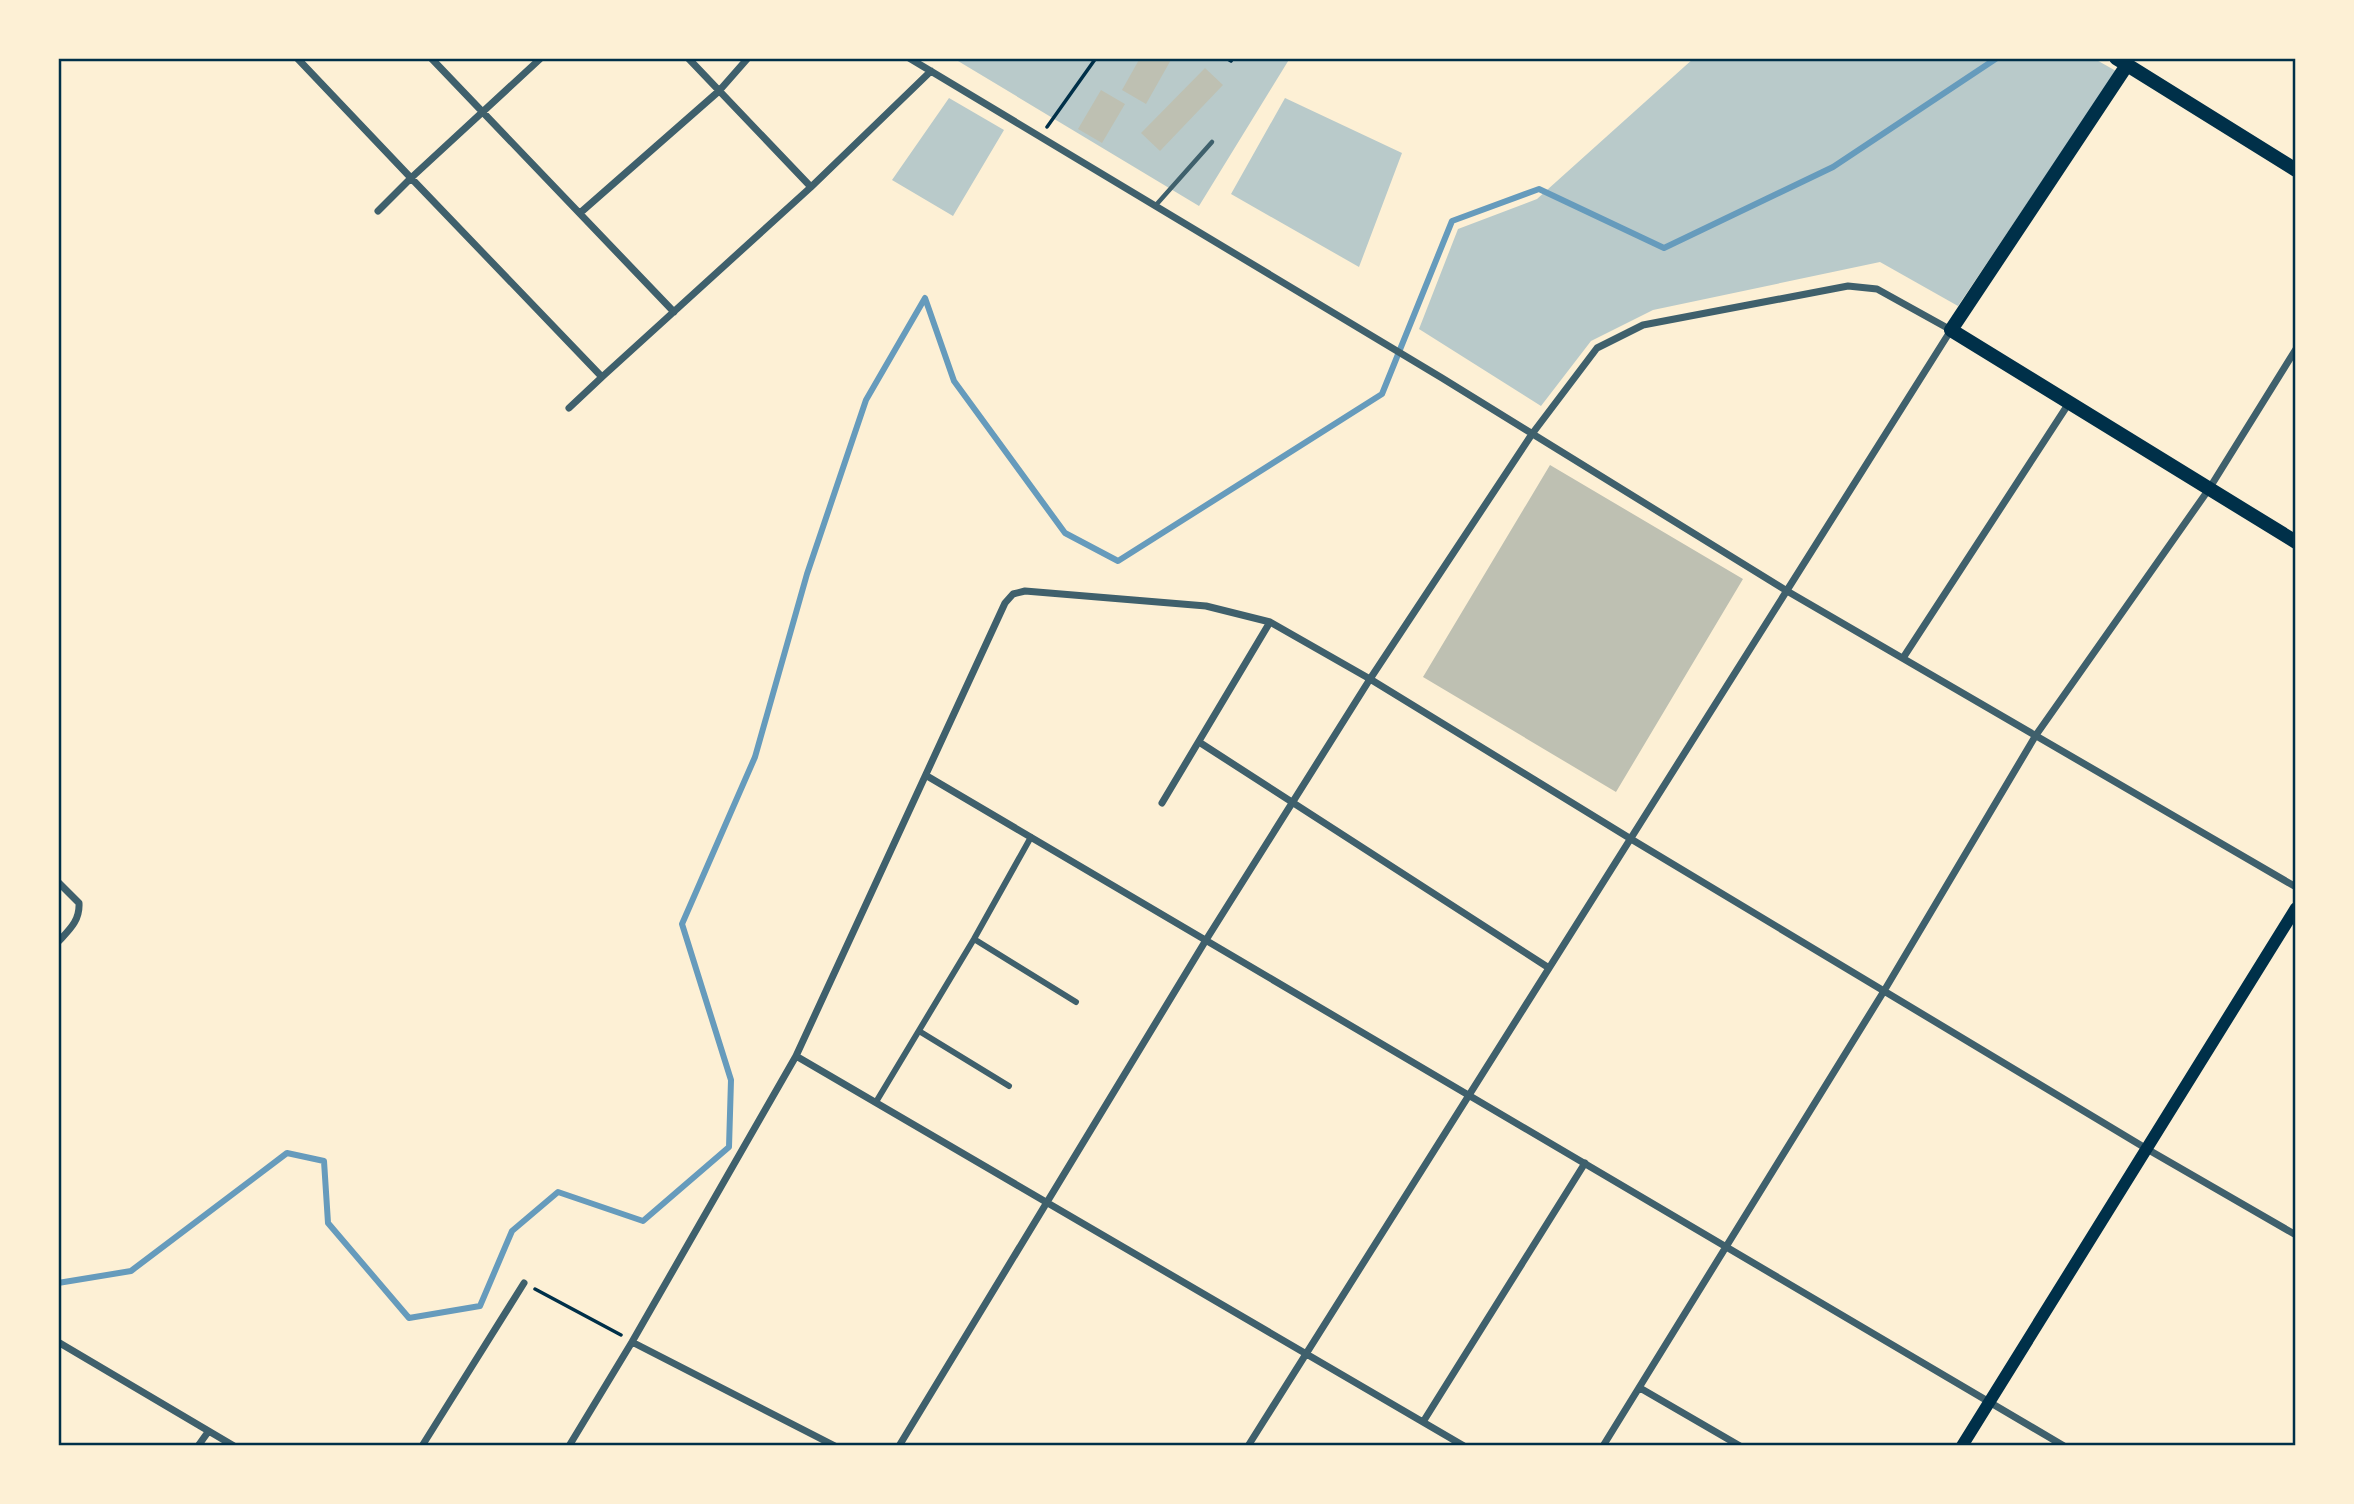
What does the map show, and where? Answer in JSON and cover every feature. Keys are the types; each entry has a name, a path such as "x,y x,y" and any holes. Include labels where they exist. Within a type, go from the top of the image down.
{"main road":[{"path":"2296,170 2125,60 1951,330 2296,542"},
{"path":"1962,1446 2296,908"}],"street":[{"path":"297,58 602,377"},
{"path":"431,58 674,312"},
{"path":"378,211 541,58"},
{"path":"688,58 811,187"},
{"path":"580,213 719,91 748,58"},
{"path":"909,58 1443,378 1787,591 2296,887"},
{"path":"569,408 811,187 931,71"},
{"path":"899,1446 1206,940 1370,679 1532,434 1597,348 1643,325 1848,286 1878,289 1951,330 1248,1446"},
{"path":"1603,1446 1884,991 2036,735 2209,489 2296,349"},
{"path":"1903,658 2069,403"},
{"path":"569,1446 632,1342 796,1056 1005,603 1013,594 1025,591 1206,606 1270,622 1370,679 2147,1149 2296,1235"},
{"path":"1162,803 1270,622"},
{"path":"1199,742 1549,968"},
{"path":"927,776 2064,1446"},
{"path":"876,1102 974,939 1031,837"},
{"path":"58,882 79,903 78,918 58,943"},
{"path":"974,939 1076,1002"},
{"path":"919,1031 1009,1086"},
{"path":"796,1056 1464,1446"},
{"path":"1423,1422 1585,1164"},
{"path":"422,1446 524,1283"},
{"path":"58,1342 234,1446"},
{"path":"632,1342 835,1446"},
{"path":"1640,1388 1740,1446"},
{"path":"198,1446 208,1432"}],"lane":[{"path":"1156,205 1212,142"}],"path":[{"path":"1040,137 1096,58"},
{"path":"1226,58 1231,61 1233,58"},
{"path":"524,1283 632,1342"}],"shaded area":[{"path":"953,58 1290,58 1199,206"},
{"path":"1694,58 2093,58 2116,71 1958,306 1880,262 1653,310 1591,341 1541,406 1419,329 1458,229 1537,199"},
{"path":"949,98 1004,130 953,216 892,180"},
{"path":"1285,98 1402,153 1359,267 1231,194"}],"building":[{"path":"1140,58 1172,58 1146,104 1122,90"},
{"path":"1205,68 1223,85 1160,151 1141,133"},
{"path":"1101,90 1125,104 1102,143 1078,129"},
{"path":"1550,465 1743,579 1616,792 1423,677"}],"waterway":[{"path":"58,1283 131,1271 287,1153 324,1161 328,1223 409,1318 480,1306 512,1231 558,1192 643,1221 729,1147 731,1080 682,924 755,757 807,574 866,400 925,298 954,381 1065,533 1118,561 1382,394 1452,221 1539,189 1664,248 1833,167 1997,58"}]}
